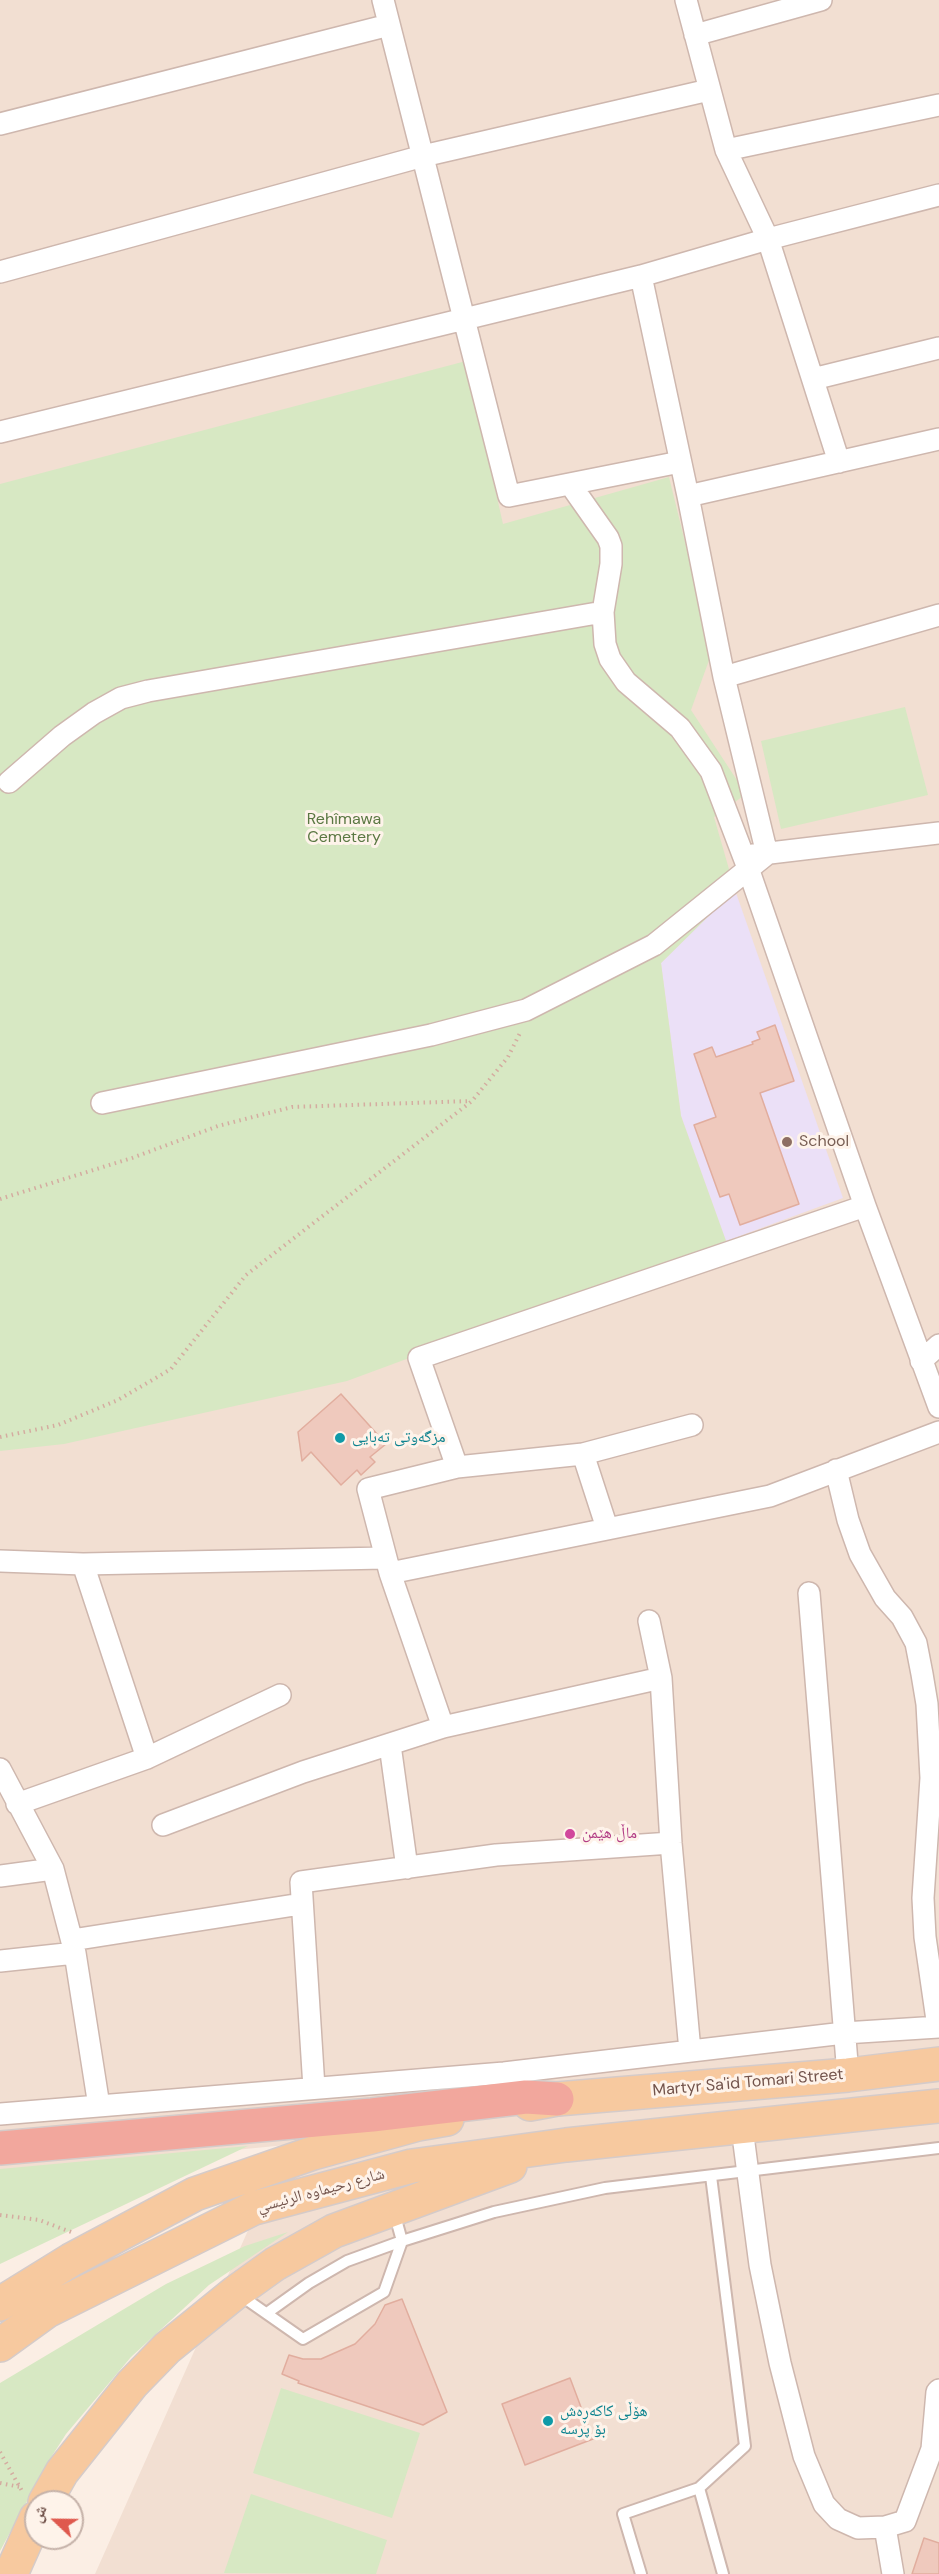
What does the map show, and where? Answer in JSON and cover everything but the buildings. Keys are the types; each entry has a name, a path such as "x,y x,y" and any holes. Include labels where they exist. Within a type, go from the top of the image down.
{"highway":[{"path":"0,2148 372,2115 526,2097 556,2099"}],"main road":[{"name":"Martyr Sa'id Tomari Street","path":"556,2099 848,2075 939,2064"},
{"name":"شارع رحيماوه الرئيسي","path":"0,2304 71,2260 195,2194 313,2153 418,2124 556,2099"},
{"path":"43,2490 62,2472 132,2384 167,2348 236,2292 305,2246 334,2231 566,2145 939,2106"},
{"name":"شارع رحيماوه الرئيسي","path":"0,2345 47,2311 254,2208 412,2166 566,2145"},
{"path":"11,2574 24,2529"}],"street":[{"path":"385,0 389,25 509,496 680,462"},
{"path":"686,0 726,150 768,238 839,462"},
{"path":"695,35 763,8 821,0"},
{"path":"0,124 389,25"},
{"path":"0,272 423,156 709,90"},
{"path":"726,150 939,105"},
{"path":"0,432 640,276 768,238 939,195"},
{"path":"640,276 688,496 724,677 767,854"},
{"path":"813,379 939,348"},
{"path":"688,496 939,439"},
{"path":"570,484 608,538 611,546 611,564 603,612 605,644 617,671 662,711 694,745 711,771 746,862 865,1206 939,1407"},
{"path":"9,782 62,736 94,713 121,698 147,691 603,612"},
{"path":"724,677 939,615"},
{"path":"102,1103 431,1035 526,1010 654,945 746,862 767,854 939,833"},
{"path":"458,1467 419,1358 865,1206"},
{"path":"921,1361 939,1344"},
{"path":"443,1727 388,1565 368,1489 458,1467 583,1454 692,1425"},
{"path":"0,1561 83,1564 388,1565 608,1528 770,1496 939,1432"},
{"path":"583,1454 608,1528"},
{"path":"0,2114 504,2073 844,2033 939,2027 925,1937 923,1898 931,1778 927,1704 922,1674 916,1642 902,1617 885,1598 860,1554 848,1520 836,1470"},
{"path":"83,1564 147,1758"},
{"path":"809,1593 848,2075"},
{"path":"649,1621 661,1678 671,1843 690,2051"},
{"path":"163,1825 303,1772 443,1727 661,1678"},
{"path":"17,1804 147,1758 280,1695"},
{"path":"390,1745 407,1868"},
{"path":"0,1770 53,1869 74,1946 99,2106"},
{"path":"314,2088 301,1882 496,1855 671,1843"},
{"path":"0,1875 53,1869"},
{"path":"0,1961 302,1904"},
{"path":"742,2128 760,2265 780,2363 804,2456 824,2504 838,2520 858,2528 885,2528 905,2521 932,2449 939,2390"},
{"path":"885,2528 893,2574"}],"lane":[{"path":"267,2313 309,2283 348,2260 494,2212 581,2192 939,2148"},
{"path":"641,2574 623,2514 699,2488 745,2446 711,2176"},
{"path":"236,2292 303,2339 384,2292 402,2241 394,2209"},
{"path":"699,2488 723,2574"}],"path":[{"path":"0,1437 58,1425 118,1400 171,1369 246,1275 472,1101 508,1056 520,1032 526,1010"},
{"path":"0,1199 132,1158 218,1126 292,1107 472,1101"},
{"path":"0,2216 39,2220 71,2232"},
{"path":"0,2452 25,2490"},
{"path":"0,2483 24,2496"}],"shaded area":[{"path":"0,0 939,0 939,2574 95,2574 286,2145 0,2173"},
{"path":"735,890 843,1198 726,1241 681,1116 661,963"}],"green space":[{"name":"Rehîmawa Cemetery","path":"466,361 503,524 669,477 712,652 691,710 746,794 714,817 735,890 661,963 681,1116 726,1241 347,1381 64,1444 0,1451 0,484"},
{"path":"905,707 928,795 781,829 761,741"},
{"path":"248,2146 0,2264 0,2169"},
{"path":"288,2232 209,2285 131,2357 66,2434 33,2490 24,2490 24,2507 0,2551 0,2383 166,2284 245,2246"},
{"path":"281,2388 420,2433 392,2518 253,2473"},
{"path":"251,2494 387,2540 376,2574 224,2573"}],"place":[{"name":"School","path":"787,1142"},
{"name":"مزگەوتی تەبایی","path":"340,1438"},
{"name":"ماڵ هێمن","path":"570,1834"},
{"name":"هۆڵی کاکەڕەش بۆ پرسە","path":"548,2421"}]}
